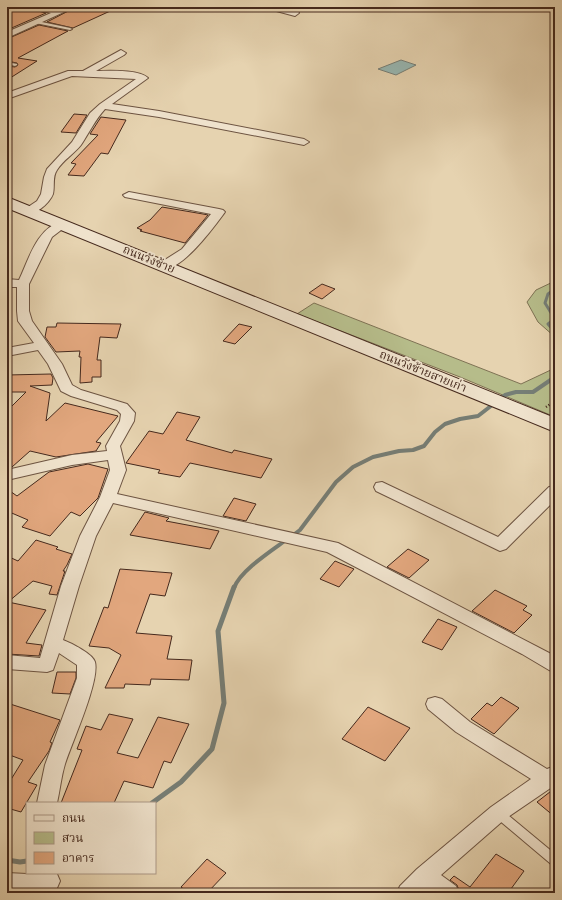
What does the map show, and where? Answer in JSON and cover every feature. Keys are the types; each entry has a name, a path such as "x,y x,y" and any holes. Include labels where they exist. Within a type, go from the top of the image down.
{"main road":[{"name":"ถนนวังซ้าย","path":"7,202 290,317"},
{"name":"ถนนวังซ้ายสายเก่า","path":"290,317 555,426"}],"street":[{"path":"38,7 59,12"},
{"path":"7,35 71,7"},
{"path":"272,7 295,13"},
{"path":"86,73 121,53"},
{"path":"7,96 71,73 134,75 143,78 103,106 94,115 76,144 52,169 49,177 47,194 41,203 28,211"},
{"path":"103,106 159,114 304,142"},
{"path":"129,195 219,212 186,252 164,266"},
{"path":"7,662 47,664 88,536 108,497 118,470 113,446 127,421 128,413 122,407 76,394 66,388 55,364 25,320 23,311 23,284 41,245 48,235 63,224"},
{"path":"7,283 23,284"},
{"path":"7,352 43,345"},
{"path":"7,475 72,460 115,455"},
{"path":"382,487 500,545 555,491"},
{"path":"108,497 332,547 528,649 555,665"},
{"path":"47,802 55,765 86,678 86,662 67,649 53,644"},
{"path":"408,893 425,876 498,814 551,776 463,727 435,704"},
{"path":"425,876 448,893"},
{"path":"7,882 27,884 50,882"}],"lane":[{"path":"37,22 70,29"},
{"path":"7,63 15,65"},
{"path":"498,814 555,861"}],"green space":[{"path":"555,281 555,337 538,322 527,302 536,290"},
{"path":"314,303 521,384 555,368 555,417 460,377 297,314"}],"water":[{"path":"401,60 416,65 396,75 378,69"}],"building":[{"path":"7,7 32,7 34,10 46,13 7,30"},
{"path":"76,7 119,7 73,28 47,22"},
{"path":"39,25 68,31 18,58 37,61 7,80 7,66 15,67 18,65 17,63 7,61 7,39"},
{"path":"74,114 87,115 76,133 61,132"},
{"path":"101,117 126,120 108,154 101,153 84,176 68,175 76,164 71,163 98,135 90,134"},
{"path":"162,207 208,215 185,243 140,231 142,230 137,228 150,220"},
{"path":"322,284 335,289 322,299 309,293"},
{"path":"57,323 121,324 117,338 100,337 97,360 101,360 101,377 92,377 92,382 80,383 80,351 56,352 45,337 47,327 56,327"},
{"path":"239,324 252,327 235,344 223,341"},
{"path":"51,374 53,378 52,385 30,386 50,393 46,421 65,403 118,416 96,442 101,443 96,451 56,457 30,451 12,467 7,468 7,411 26,392 7,392 7,375"},
{"path":"177,412 200,417 186,440 232,453 234,450 272,459 261,478 190,463 180,477 158,473 160,470 126,463 149,431 163,434"},
{"path":"88,464 108,469 98,498 80,516 71,512 50,536 22,527 28,520 7,511 7,489 17,496 49,472"},
{"path":"234,498 256,504 246,521 223,516"},
{"path":"145,512 169,518 166,521 219,531 210,549 130,535"},
{"path":"36,540 58,547 56,549 72,554 63,571 65,571 57,595 49,594 52,586 33,581 8,602 46,610 26,643 42,645 39,656 7,654 7,556 18,561"},
{"path":"408,549 429,560 409,578 387,567"},
{"path":"335,561 354,569 339,587 320,579"},
{"path":"120,569 172,573 165,596 150,594 136,633 172,636 167,659 192,660 189,680 151,679 150,685 125,684 124,688 105,688 121,655 109,648 89,646 104,607 108,608"},
{"path":"495,590 527,606 523,610 532,615 514,633 472,611"},
{"path":"438,619 457,627 442,650 422,642"},
{"path":"57,672 76,672 76,678 70,694 52,693"},
{"path":"501,697 519,708 494,734 471,719 487,703 492,706"},
{"path":"7,703 60,720 50,742 52,743 49,751 28,782 37,785 21,812 7,808 7,786 23,760 7,754"},
{"path":"368,707 410,728 385,761 342,739"},
{"path":"109,714 133,719 117,753 138,758 158,717 189,724 171,763 164,761 153,788 124,781 114,802 61,802 82,750 77,749 86,726 101,730"},
{"path":"555,788 555,817 537,802"},
{"path":"496,854 524,871 508,893 460,893 457,885 450,880 454,876 470,887"},
{"path":"207,859 226,873 207,893 189,893 181,887"}],"waterway":[{"path":"555,289 548,294 545,303 553,316 552,321 548,324 555,332"},
{"path":"292,536 300,530 336,482 353,467 373,457 399,451 413,450 424,446 435,432 445,424 460,419 478,416 505,395 516,392 533,392 555,377"},
{"path":"234,588 249,568 286,540"},
{"path":"153,802 181,782 212,749 224,703 218,631 234,587"},
{"path":"7,860 20,862 26,861"}]}
